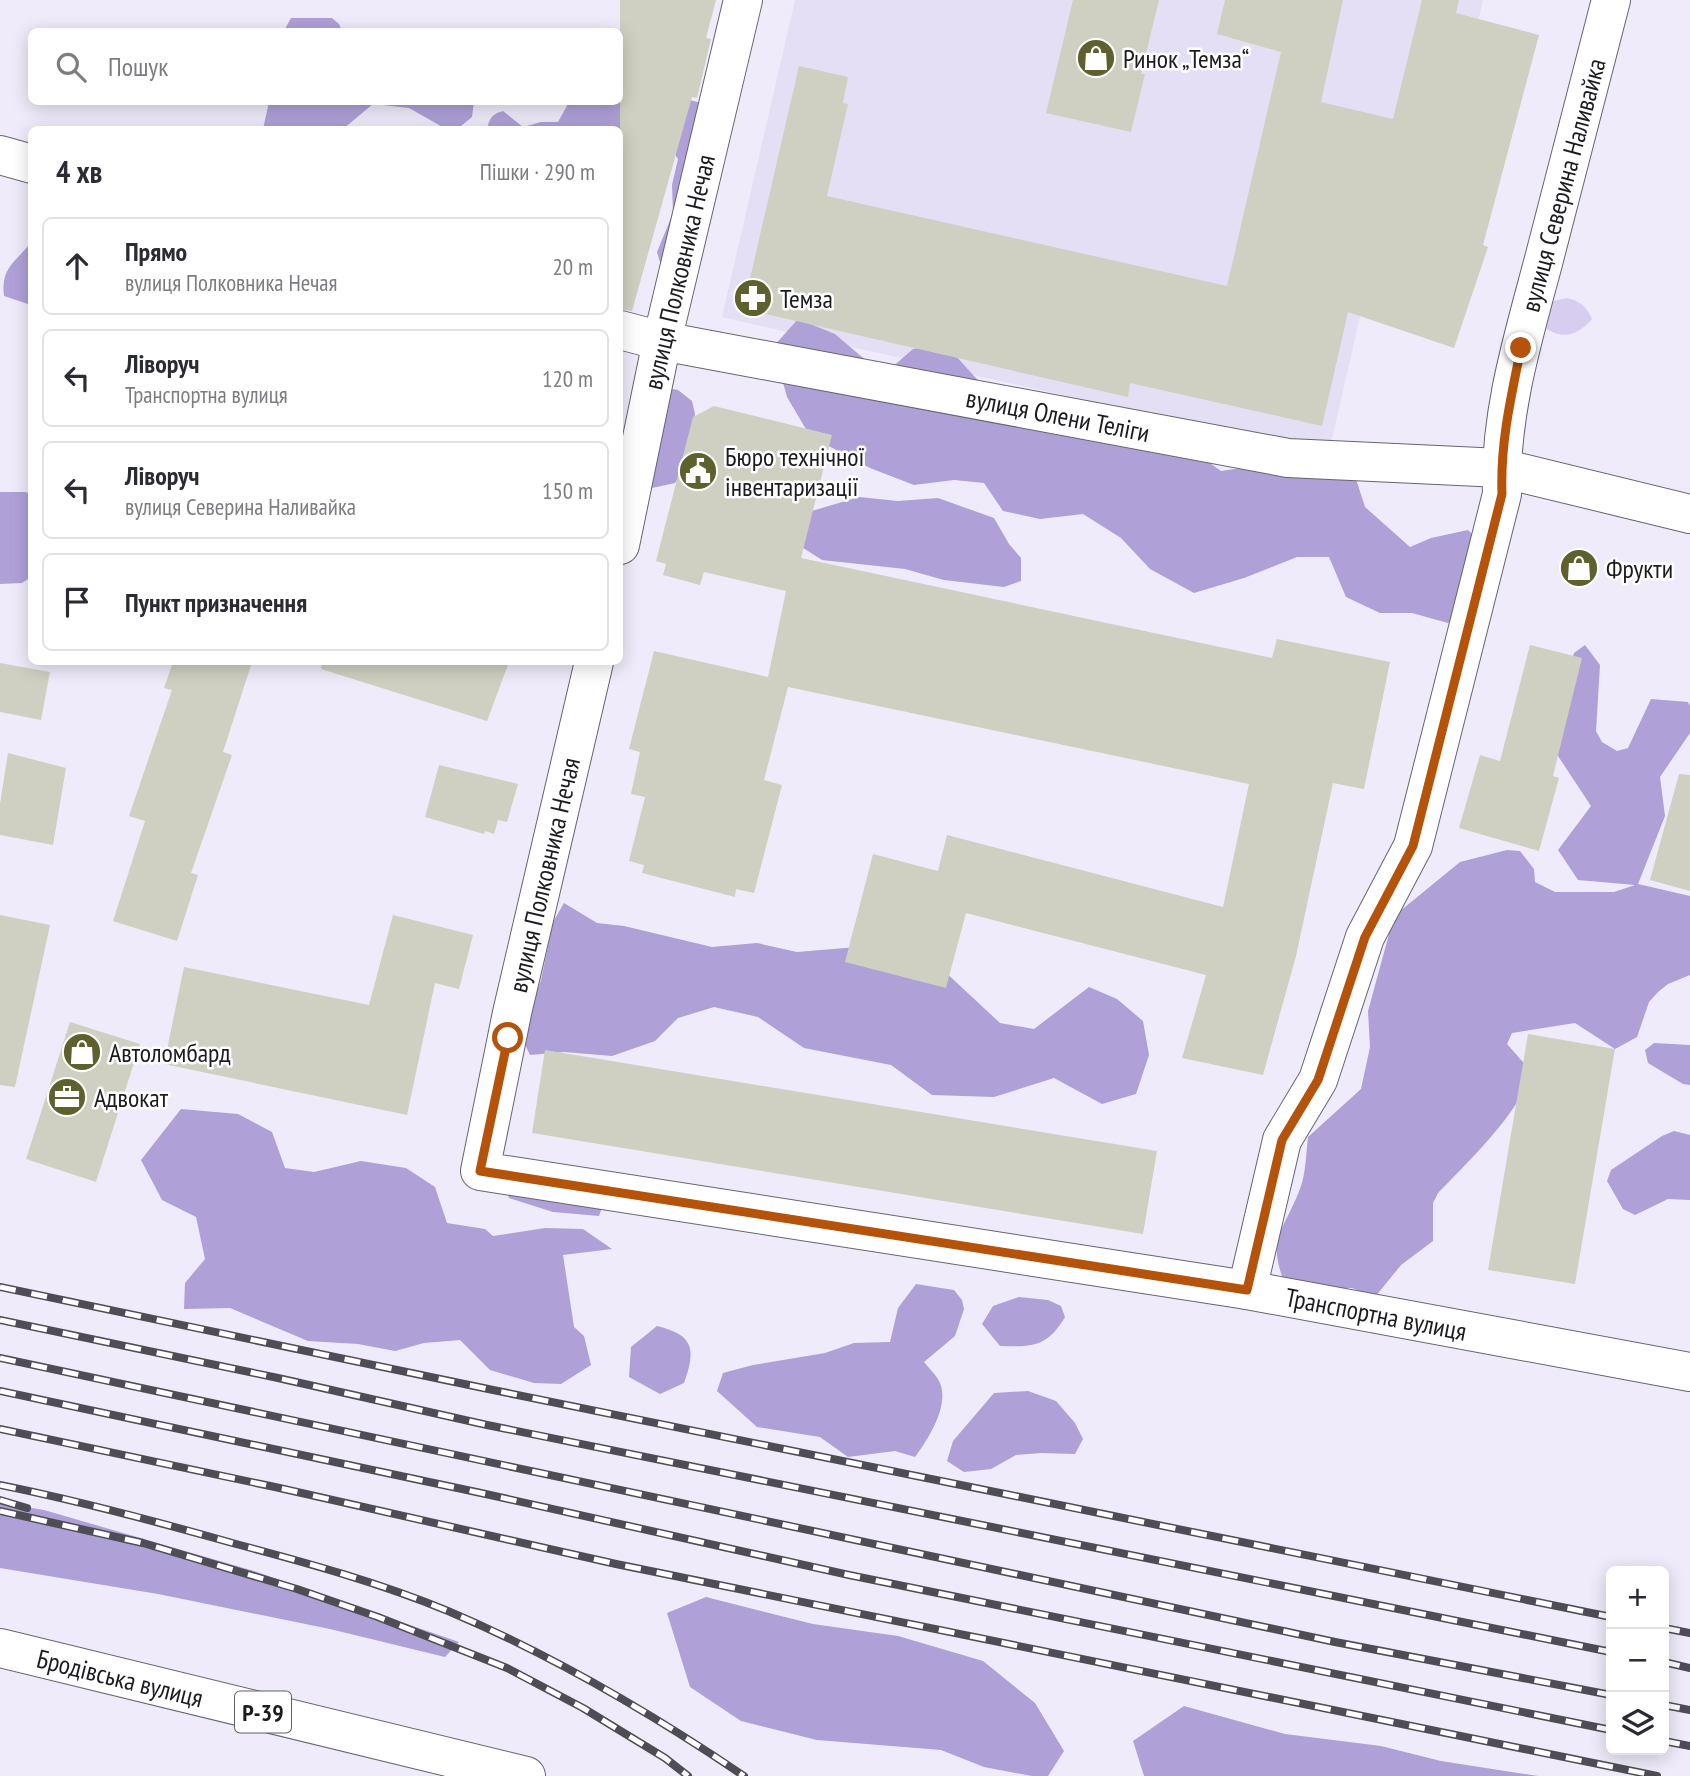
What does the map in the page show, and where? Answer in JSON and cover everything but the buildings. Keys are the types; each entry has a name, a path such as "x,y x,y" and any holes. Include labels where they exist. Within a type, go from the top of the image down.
{"street":[{"name":"вулиця Полковника Нечая","path":"623,530 662,341 743,0"},
{"name":"вулиця Северина Наливайка","path":"1247,1290 1282,1140 1318,1080 1365,937 1413,846 1502,494 1501,468 1505,430 1521,348 1611,0"},
{"path":"0,155 28,163"},
{"name":"вулиця Олени Теліги","path":"623,331 662,341 1288,458 1501,468 1690,514"},
{"name":"вулиця Полковника Нечая","path":"480,1171 512,1013 593,665"},
{"name":"Транспортна вулиця","path":"480,1171 1247,1290 1690,1372"},
{"name":"Бродівська вулиця","path":"0,1648 526,1776"}],"shaded area":[{"path":"795,0 1483,0 1449,149 1401,139 1328,456 722,317"},
{"path":"291,18 332,18 341,28 286,28"},
{"path":"623,93 686,99 709,105 662,269 657,252 673,213 672,185 678,159 657,130 636,133 623,132 623,126 527,126 541,122 558,122 567,105 623,105"},
{"path":"268,105 372,105 347,126 264,126"},
{"path":"382,105 474,105 472,117 461,126 441,126 409,108"},
{"path":"503,111 522,126 488,126 492,117"},
{"path":"28,245 28,304 4,296 3,286 11,265"},
{"path":"1567,298 1588,311 1592,319 1586,326 1566,335 1552,332 1538,322 1544,303"},
{"path":"798,319 835,334 883,375 913,349 944,343 995,399 1193,451 1221,471 1270,464 1354,473 1365,507 1410,547 1431,538 1468,530 1493,554 1486,594 1448,623 1412,613 1380,613 1346,597 1329,557 1297,557 1244,578 1194,593 1150,569 1121,538 1083,514 1040,519 1003,511 984,483 954,480 914,485 870,468 810,436 787,397 773,347"},
{"path":"656,386 678,390 692,401 695,414 688,462 675,483 652,488 646,476"},
{"path":"0,492 26,492 28,579 22,583 0,584"},
{"path":"859,497 898,501 938,498 994,518 1009,544 1021,558 1021,581 1004,587 944,580 905,569 822,560 797,544 795,516"},
{"path":"1585,645 1600,665 1596,731 1602,742 1617,751 1628,748 1651,699 1688,702 1690,706 1690,733 1660,777 1665,816 1638,884 1690,896 1690,975 1668,984 1658,992 1649,1002 1637,1037 1615,1049 1575,1023 1512,1033 1507,1044 1530,1070 1526,1084 1493,1135 1438,1193 1433,1203 1433,1241 1401,1265 1375,1297 1352,1288 1287,1288 1277,1257 1279,1235 1303,1181 1308,1137 1361,1089 1370,1047 1368,1011 1394,916 1460,862 1507,850 1520,851 1534,869 1535,882 1555,892 1614,892 1635,885 1578,880 1558,850 1591,806 1558,756 1551,734 1574,653"},
{"path":"564,903 597,923 624,926 712,947 757,943 797,952 857,947 942,969 1000,1023 1034,1029 1089,987 1117,999 1143,1021 1149,1055 1136,1094 1102,1104 1054,1078 994,1097 932,1095 891,1065 804,1048 758,1017 714,1007 678,1018 655,1041 612,1056 564,1052 530,1055 521,1036 541,980 553,922"},
{"path":"1654,1043 1690,1045 1690,1085 1683,1084 1648,1063 1645,1050"},
{"path":"181,1109 238,1114 272,1132 285,1168 314,1172 361,1161 406,1168 435,1187 447,1223 485,1229 493,1236 545,1228 583,1229 612,1249 563,1255 574,1327 584,1336 591,1365 561,1384 534,1383 490,1370 460,1340 424,1343 395,1351 358,1344 308,1341 230,1308 184,1309 185,1283 205,1259 196,1217 162,1200 141,1160"},
{"path":"1674,1131 1690,1135 1690,1200 1668,1199 1635,1215 1623,1209 1607,1181 1611,1170"},
{"path":"522,1158 564,1166 605,1199 599,1216 553,1212 509,1198 499,1172"},
{"path":"916,1284 954,1290 962,1300 964,1309 955,1336 924,1362 942,1388 941,1409 915,1457 895,1451 848,1457 820,1437 757,1427 717,1391 723,1373 825,1353 854,1343 890,1342 898,1308"},
{"path":"1019,1297 1048,1300 1061,1306 1065,1317 1045,1340 1030,1345 1000,1346 982,1324 993,1306"},
{"path":"657,1326 679,1334 689,1345 690,1352 684,1383 660,1394 629,1377 631,1347"},
{"path":"1028,1391 1056,1401 1075,1423 1083,1439 1075,1454 1016,1455 991,1469 964,1472 947,1461 953,1441 994,1393"},
{"path":"0,1503 44,1510 254,1571 459,1642 445,1657 330,1629 158,1594 0,1568"},
{"path":"706,1597 813,1624 898,1636 983,1661 1035,1703 1064,1751 1048,1776 1032,1776 984,1767 941,1750 817,1740 741,1721 690,1687 667,1613"},
{"path":"1184,1706 1285,1734 1381,1746 1441,1761 1538,1776 1144,1776 1133,1741"}],"railway":[{"path":"0,1287 1606,1616"},
{"path":"0,1320 487,1425 1606,1651"},
{"path":"0,1358 1335,1642 1606,1694"},
{"path":"0,1391 481,1493 849,1575 1606,1729"},
{"path":"0,1429 275,1487 616,1564 1657,1776"},
{"path":"0,1485 119,1512 290,1559 370,1583 448,1611 563,1666 637,1708 744,1776"},
{"path":"0,1500 27,1508"},
{"path":"0,1511 143,1543 297,1589 378,1617 507,1668 583,1708 665,1758 688,1776"},
{"path":"1669,1629 1690,1633"},
{"path":"1669,1663 1690,1668"},
{"path":"1669,1706 1690,1710"},
{"path":"1669,1742 1690,1746"}],"place":[{"name":"Ринок „Темза“","path":"1096,58"},
{"name":"Темза","path":"753,298"},
{"name":"Бюро технічної інвентаризації","path":"698,471"},
{"name":"Фрукти","path":"1579,568"},
{"name":"Автоломбард","path":"82,1052"},
{"name":"Адвокат","path":"67,1097"}],"route":[{"path":"508,1038 480,1171 1247,1290 1282,1140 1318,1080 1365,937 1413,846 1502,494 1501,468 1505,430 1521,348"}]}
